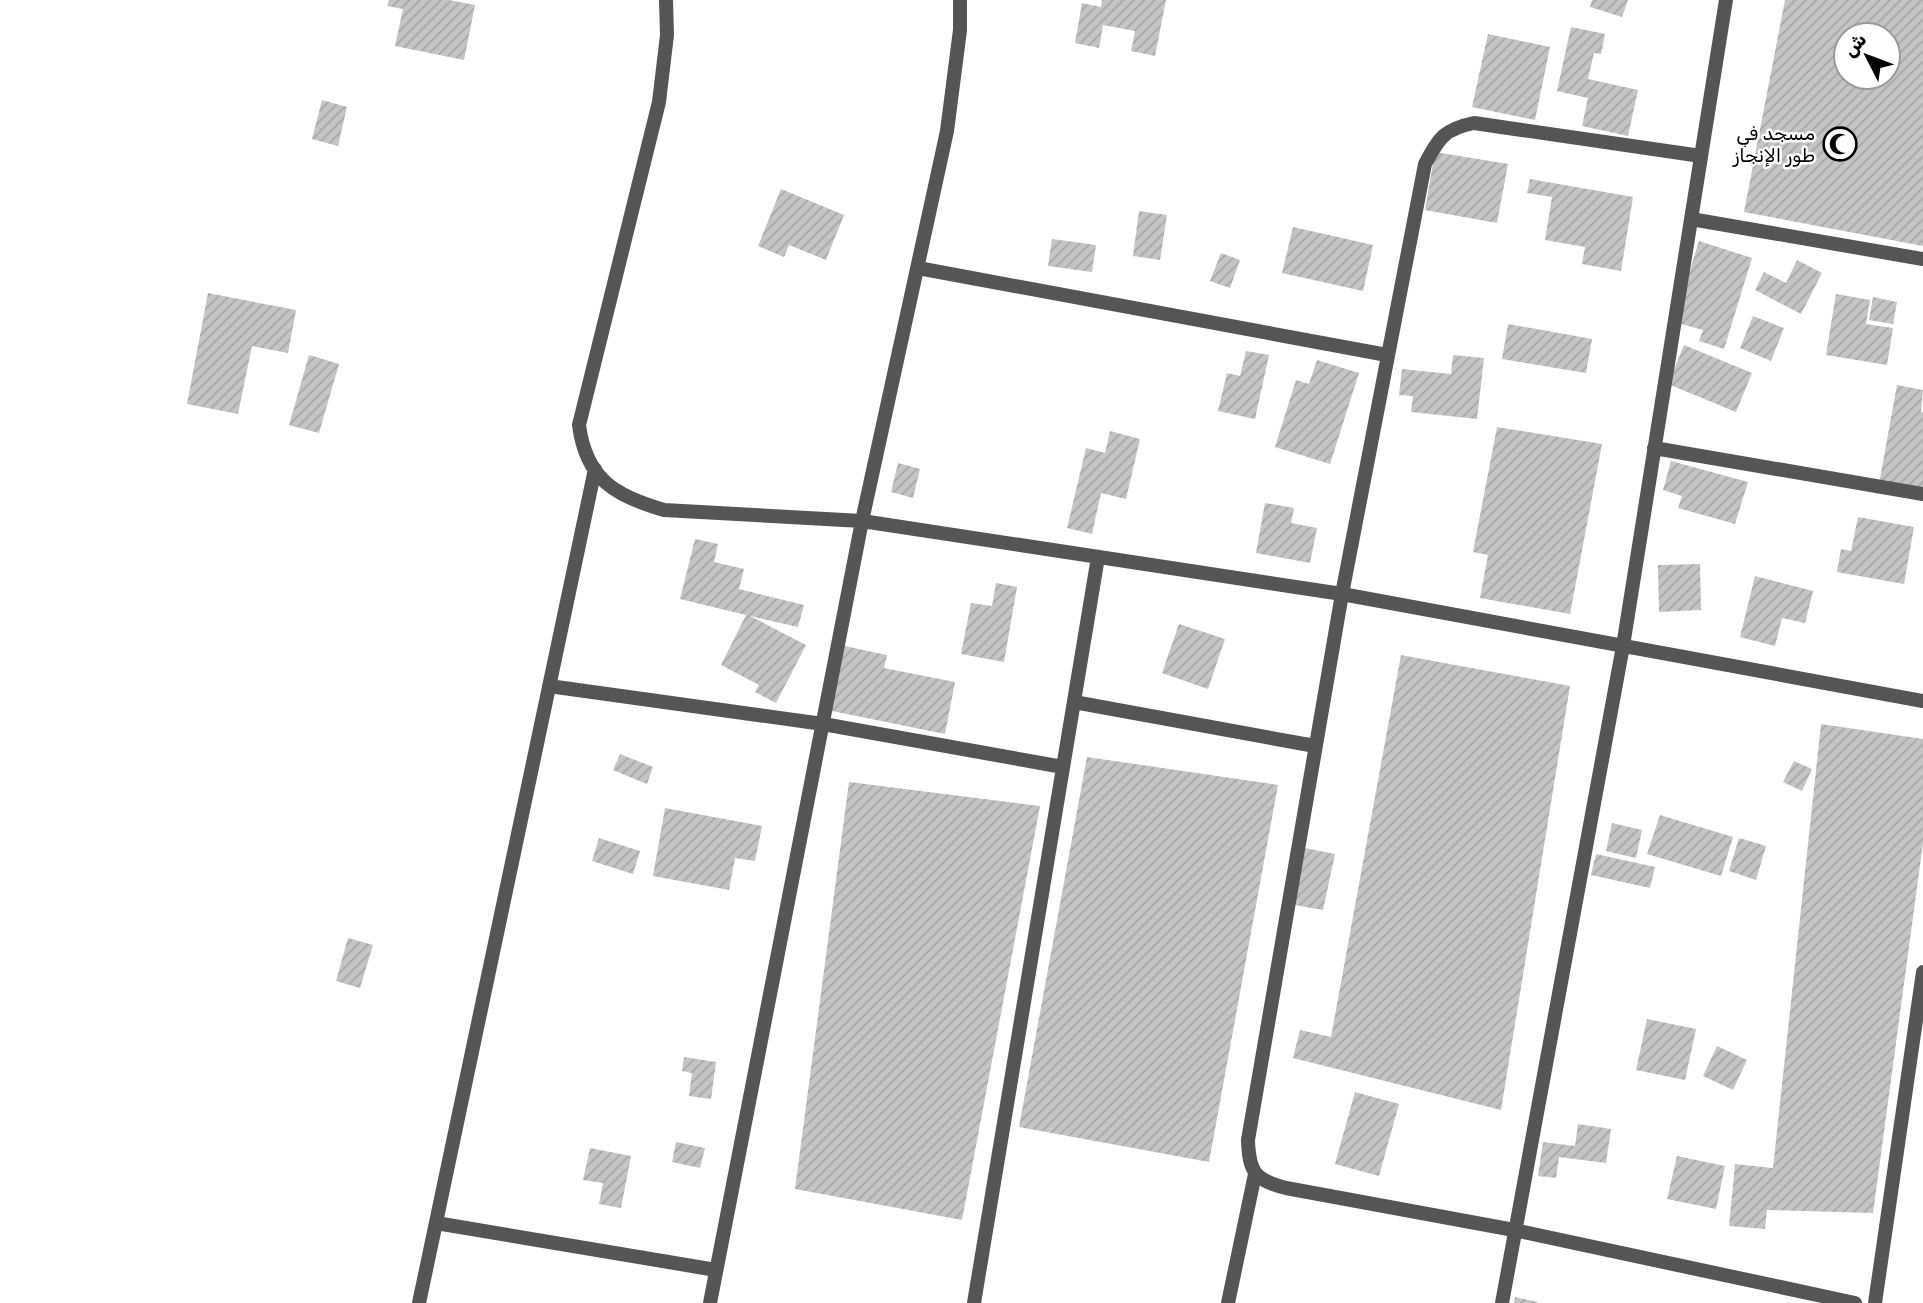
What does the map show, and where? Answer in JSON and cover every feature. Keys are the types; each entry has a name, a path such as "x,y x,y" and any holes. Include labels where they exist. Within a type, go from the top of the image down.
{"street":[{"path":"666,0 667,35 659,102 579,425 582,446 595,469 613,490 636,502 664,510 862,521 1342,594 1923,701"},
{"path":"710,1303 862,521 947,131 960,30 960,0"},
{"path":"1502,1303 1623,646 1726,0"},
{"path":"1701,156 1474,123 1454,127 1438,140 1425,164 1342,594 1248,1140 1248,1158 1255,1174 1266,1182 1286,1188 1514,1230 1854,1303"},
{"path":"1691,219 1923,259"},
{"path":"918,268 1387,355"},
{"path":"1654,449 1923,494"},
{"path":"419,1303 595,469"},
{"path":"974,1303 1098,557"},
{"path":"549,686 822,724 1063,767"},
{"path":"1074,702 1315,746"},
{"path":"1875,1303 1923,972"},
{"path":"1228,1303 1255,1174"},
{"path":"436,1223 716,1270"}],"building":[{"path":"389,0 449,0 475,5 464,60 395,46 403,9 387,6"},
{"path":"1102,0 1166,0 1155,56 1131,51 1135,31 1103,25 1099,48 1075,43 1082,3 1101,7"},
{"path":"1592,0 1628,0 1622,17 1590,7"},
{"name":"مسجد في طور الإنجاز","path":"1785,0 1923,0 1923,246 1744,212"},
{"path":"1571,27 1605,34 1601,54 1594,53 1588,79 1638,90 1628,136 1582,126 1588,98 1557,91"},
{"path":"1488,34 1550,47 1535,120 1472,107"},
{"path":"322,100 347,107 338,146 312,139"},
{"path":"1435,152 1508,164 1497,223 1425,210"},
{"path":"1530,179 1633,197 1621,271 1582,264 1585,247 1545,240 1552,197 1527,193"},
{"path":"781,189 844,215 826,260 789,245 784,257 758,246"},
{"path":"1139,211 1167,215 1160,260 1133,256"},
{"path":"1293,227 1373,245 1363,291 1282,273"},
{"path":"1052,239 1096,245 1092,272 1048,266"},
{"path":"1699,241 1752,258 1724,349 1699,341 1703,330 1674,322"},
{"path":"1221,253 1240,260 1230,288 1210,281"},
{"path":"1797,260 1822,273 1801,314 1755,290 1764,272 1786,283"},
{"path":"208,293 296,310 288,353 252,346 238,414 187,404"},
{"path":"1836,294 1870,300 1866,324 1893,328 1887,365 1826,355"},
{"path":"1873,297 1897,302 1893,324 1869,320"},
{"path":"1753,316 1784,328 1771,361 1740,348"},
{"path":"1508,324 1592,339 1586,373 1502,359"},
{"path":"1684,345 1752,373 1736,412 1668,384"},
{"path":"1246,351 1269,355 1255,419 1218,411 1227,373 1240,376"},
{"path":"309,355 339,364 319,433 289,425"},
{"path":"1453,355 1484,358 1477,419 1411,412 1413,396 1399,395 1402,369 1451,374"},
{"path":"1317,360 1359,373 1330,464 1275,447 1296,380 1309,384"},
{"path":"1897,385 1923,390 1923,491 1879,484"},
{"path":"1497,427 1602,444 1570,614 1480,598 1488,555 1473,552"},
{"path":"1110,431 1140,439 1126,499 1101,493 1092,534 1067,528 1086,448 1105,453"},
{"path":"1671,461 1748,482 1735,524 1678,508 1682,496 1663,490"},
{"path":"898,463 920,469 913,498 891,492"},
{"path":"1265,503 1294,508 1291,523 1317,528 1310,563 1256,553"},
{"path":"1858,517 1914,527 1904,584 1837,572 1841,549 1851,551"},
{"path":"695,539 718,544 714,562 744,569 739,589 804,605 798,627 750,616 806,645 776,703 755,692 759,685 721,665 746,615 680,599"},
{"path":"1700,564 1701,610 1659,612 1658,565"},
{"path":"1755,576 1813,591 1805,623 1782,618 1775,646 1740,637"},
{"path":"996,583 1017,587 1004,662 961,654 971,603 992,606"},
{"path":"1179,624 1225,639 1208,689 1162,673"},
{"path":"840,645 887,655 884,668 955,682 945,734 827,710"},
{"path":"1401,655 1570,686 1501,1110 1293,1058 1300,1030 1331,1037"},
{"path":"1821,724 1923,739 1923,843 1873,1213 1767,1210 1765,1229 1729,1226 1735,1164 1773,1168"},
{"path":"620,754 653,767 647,784 613,770"},
{"path":"1087,757 1278,785 1209,1162 1019,1127"},
{"path":"1794,761 1812,769 1802,791 1783,782"},
{"path":"849,782 1040,806 962,1220 795,1189"},
{"path":"665,808 762,826 755,861 735,858 729,890 653,876"},
{"path":"1660,815 1733,837 1721,876 1647,854"},
{"path":"1612,823 1642,830 1636,858 1606,851"},
{"path":"599,838 640,851 633,874 592,861"},
{"path":"1739,838 1766,846 1756,880 1729,871"},
{"path":"1300,847 1335,854 1323,910 1289,904"},
{"path":"1596,854 1655,867 1650,888 1591,875"},
{"path":"348,938 373,945 360,988 336,981"},
{"path":"1647,1019 1696,1029 1685,1080 1636,1070"},
{"path":"1717,1046 1747,1060 1733,1090 1703,1076"},
{"path":"684,1057 716,1062 711,1099 689,1096 692,1073 682,1071"},
{"path":"1355,1092 1399,1104 1379,1176 1335,1164"},
{"path":"1578,1124 1611,1129 1606,1163 1559,1157 1556,1178 1538,1176 1543,1142 1575,1146"},
{"path":"676,1142 705,1148 700,1168 672,1162"},
{"path":"590,1148 631,1156 621,1208 599,1204 603,1183 583,1180"},
{"path":"1677,1156 1725,1166 1716,1209 1667,1199"},
{"path":"1515,1297 1538,1302 1538,1303 1514,1303"}],"place":[{"name":"مسجد في طور الإنجاز","path":"1840,144"}]}
